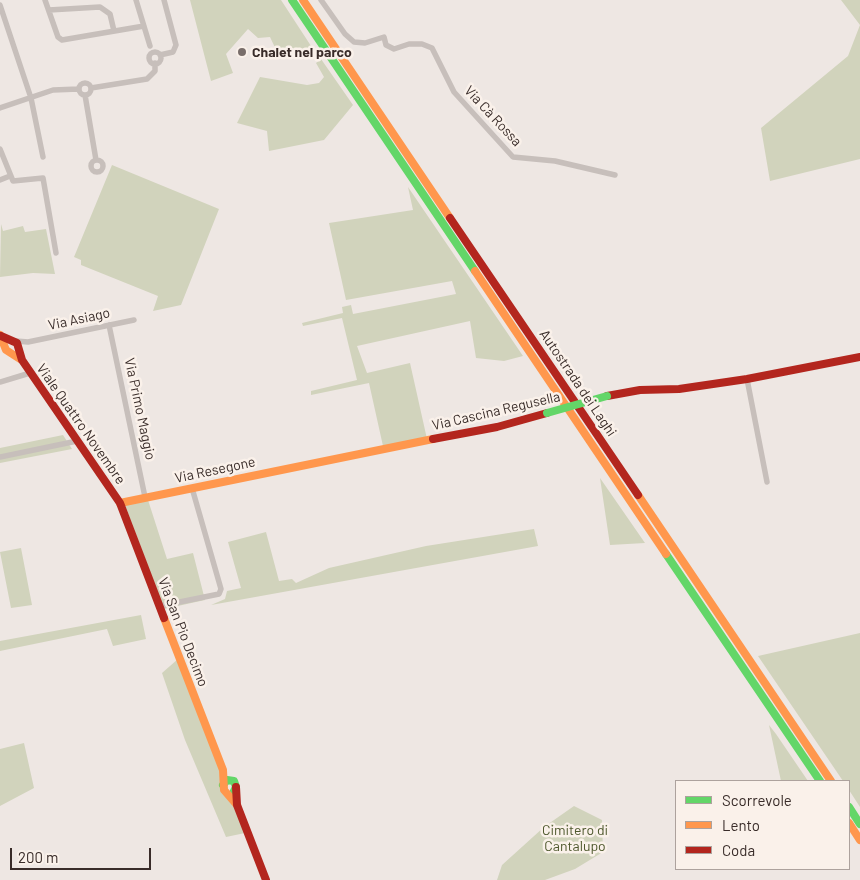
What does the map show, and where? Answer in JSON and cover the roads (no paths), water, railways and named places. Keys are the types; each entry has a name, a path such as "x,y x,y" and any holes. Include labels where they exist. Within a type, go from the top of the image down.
{"main road":[{"name":"Autostrada dei Laghi","path":"292,0 819,780"},
{"name":"Autostrada dei Laghi","path":"303,0 830,780"},
{"path":"0,335 5,346 7,341 15,346"},
{"path":"0,335 15,346"},
{"name":"Viale Quattro Novembre","path":"15,346 30,373 120,503"},
{"name":"Via Cascina Regusella","path":"314,462 497,427 607,396 640,390 679,389 746,380 860,357"},
{"name":"Via Resegone","path":"120,503 314,462"},
{"name":"Via San Pio Decimo","path":"120,503 223,770 224,788"},
{"name":"Via San Pio Decimo","path":"223,770 235,784"},
{"path":"224,788 227,780 235,784"},
{"path":"224,788 231,793 235,784"},
{"path":"235,784 237,804 266,880"},
{"path":"224,788 237,804"},
{"path":"850,809 860,824"},
{"path":"850,825 860,840"}],"street":[{"path":"45,0 58,37 62,40 144,26"},
{"path":"136,0 150,46"},
{"path":"155,64 150,61 149,55 156,52 160,55 173,52 176,45 164,0"},
{"name":"Via Cà Rossa","path":"322,0 345,34 354,42 364,43 384,37 386,45 394,50 416,44 432,48 454,92 513,157 555,161 615,175"},
{"path":"0,5 31,98 43,157"},
{"path":"49,10 100,7 110,14 114,31"},
{"path":"155,64 160,61 160,55"},
{"path":"90,88 147,79 155,71 155,64"},
{"path":"79,89 83,83 89,84 90,88"},
{"path":"85,95 90,92 90,88"},
{"path":"0,108 53,90 79,89"},
{"path":"79,89 81,94 85,95"},
{"path":"85,95 96,160"},
{"path":"0,150 10,176 16,182 43,178 56,253"},
{"path":"0,180 10,176"},
{"name":"Via Asiago","path":"15,346 134,320"},
{"name":"Via Primo Maggio","path":"109,325 145,497"},
{"path":"0,382 30,373"},
{"path":"746,380 767,482"},
{"path":"0,457 78,441"},
{"path":"160,606 219,594 222,589 192,488"}],"place":[{"name":"Chalet nel parco","path":"242,52"}],"park label":[{"name":"Cimitero di Cantalupo","path":"575,838"}]}
